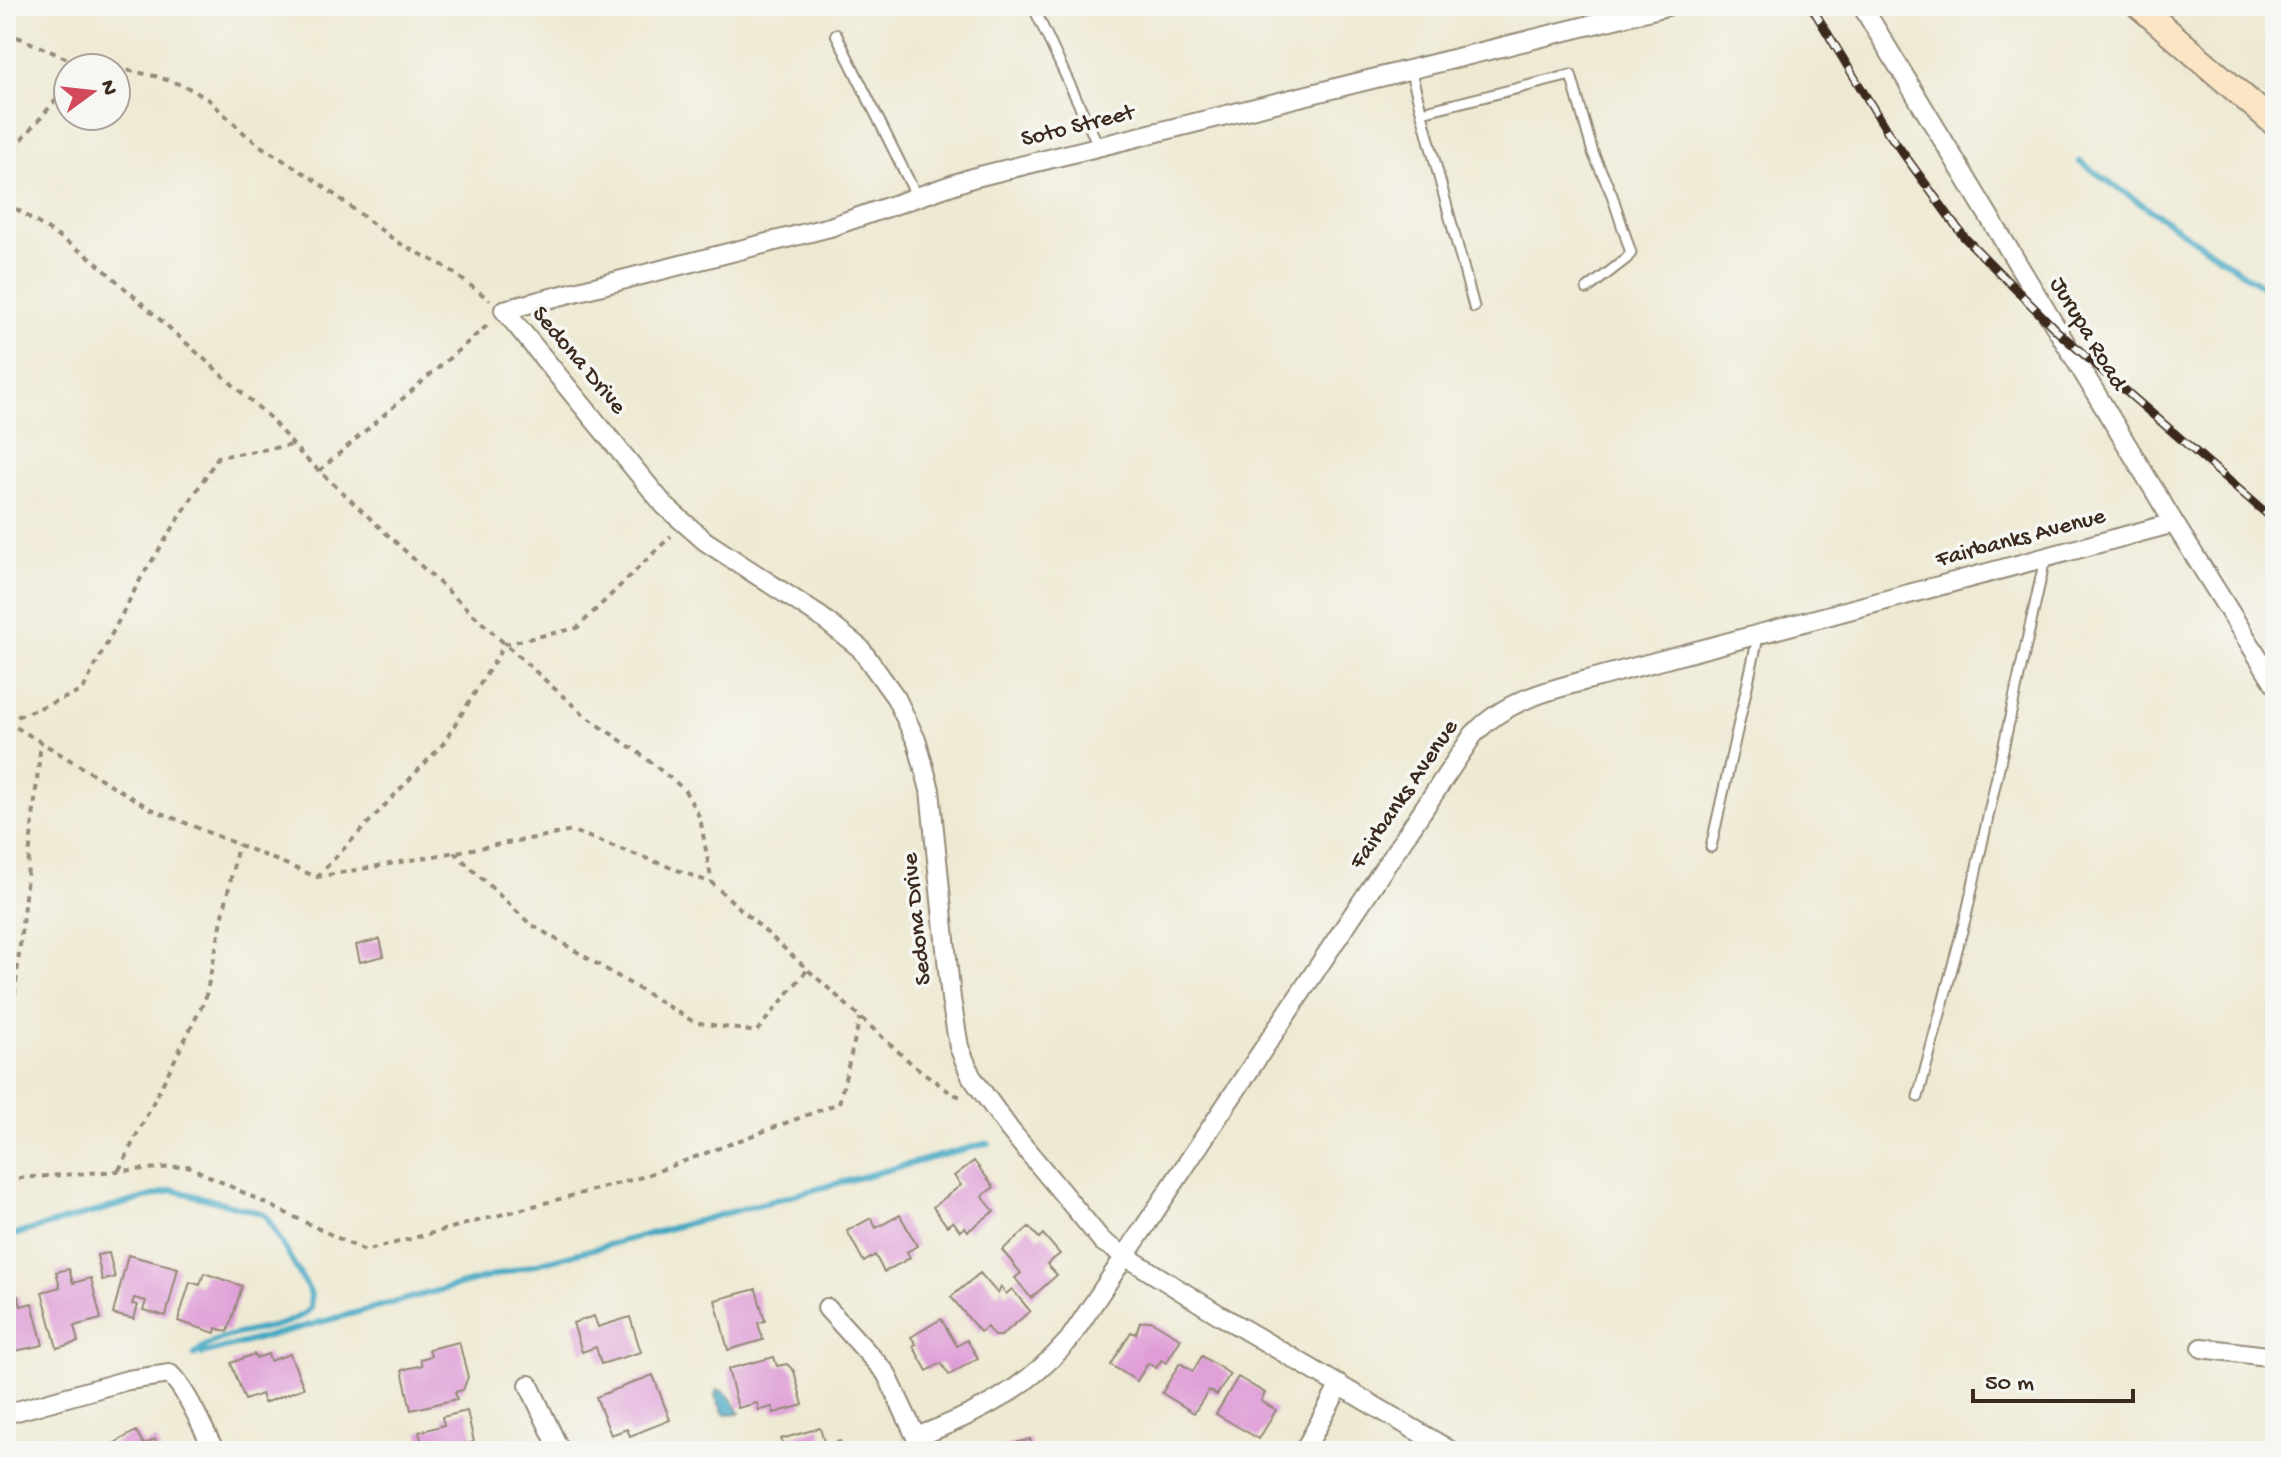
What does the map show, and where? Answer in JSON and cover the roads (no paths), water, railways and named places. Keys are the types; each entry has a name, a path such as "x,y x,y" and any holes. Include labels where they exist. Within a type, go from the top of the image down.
{"street":[{"name":"Soto Street","path":"504,310 830,227 972,178 1667,6"},
{"name":"Jurupa Road","path":"1862,6 2174,523 2275,684"},
{"path":"2139,6 2275,124"},
{"name":"Sedona Drive","path":"504,310 665,506 705,541 821,617 860,648 896,698 917,742 930,790 951,999 959,1047 971,1076 1010,1130 1103,1242 1451,1451"},
{"name":"Fairbanks Avenue","path":"918,1444 983,1409 1045,1368 1069,1340 1482,725 1507,707 1530,696 2174,523"},
{"path":"827,1308 886,1373 918,1444"},
{"path":"2202,1348 2275,1357"},
{"path":"6,1414 128,1380 170,1374 181,1385 215,1451"},
{"path":"529,1385 560,1451"},
{"path":"1304,1451 1340,1385"}],"lane":[{"path":"1033,6 1099,147"},
{"path":"836,34 917,197"},
{"path":"1410,69 1474,307"},
{"path":"1422,112 1571,75 1593,153 1612,195 1631,253 1587,289"},
{"path":"1918,1097 1967,912 2045,557"},
{"path":"1711,847 1759,633"}],"water":[{"path":"717,1389 728,1395 740,1413 724,1414 715,1396"}],"waterway":[{"path":"2080,162 2275,295"},
{"path":"202,1354 988,1143"},
{"path":"6,1237 173,1190 266,1216 311,1294 310,1309 283,1323 220,1339 194,1355"}],"railway":[{"path":"1811,6 1887,131 1964,237 2057,331 2275,521"}]}
